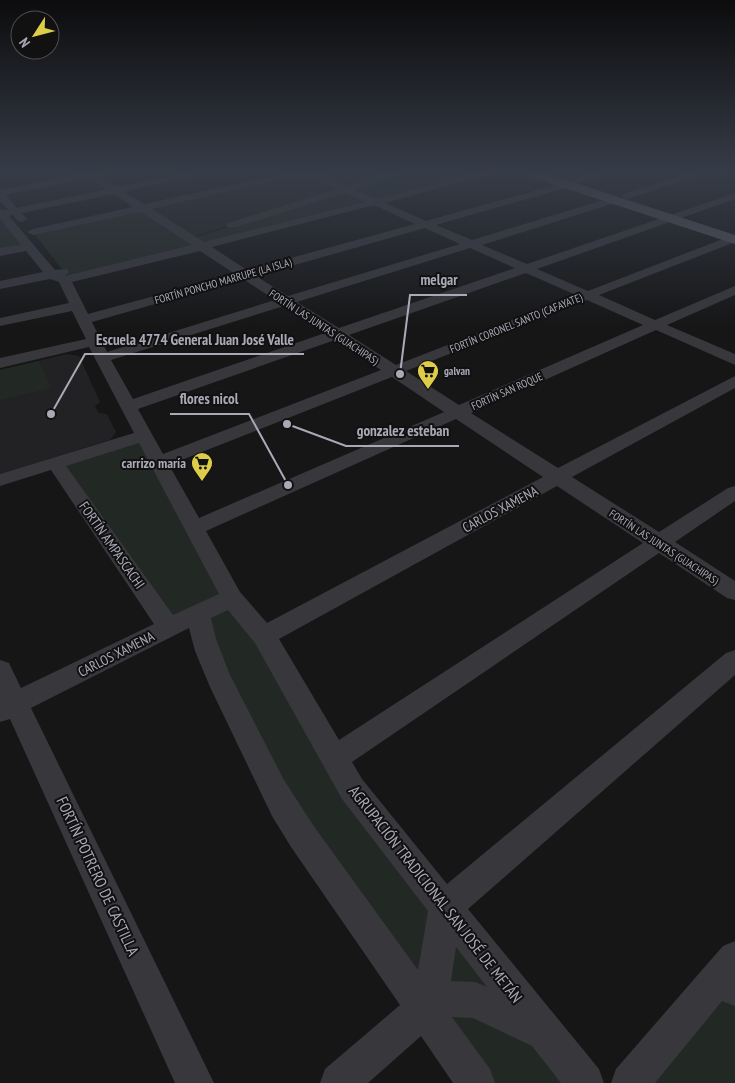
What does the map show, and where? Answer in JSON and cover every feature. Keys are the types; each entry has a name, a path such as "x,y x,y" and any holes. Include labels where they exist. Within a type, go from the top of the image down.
{"main road":[{"path":"700,225 734,237"}],"street":[{"name":"AGRUPACIÓN TRADICIONAL SAN JOSÉ DE METÁN","path":"11,225 30,247 61,275"},
{"path":"26,225 36,235 77,225"},
{"name":"FORTÍN LAS JUNTAS (GUACHIPAS)","path":"167,225 735,592"},
{"path":"189,238 233,225"},
{"path":"0,284 61,275 86,276 288,225"},
{"name":"FORTÍN PONCHO MARRUPE (LA ISLA)","path":"0,322 79,313 244,275 422,225"},
{"path":"425,225 735,360"},
{"path":"102,358 533,225"},
{"path":"129,406 651,225"},
{"name":"FORTÍN CORONEL SANTO (CAFAYATE)","path":"160,462 734,237"},
{"path":"0,252 30,247"},
{"name":"AGRUPACIÓN TRADICIONAL SAN JOSÉ DE METÁN","path":"58,260 61,275 102,358 232,598 264,636 352,789 542,1032 585,1083"},
{"name":"FORTÍN SAN ROQUE","path":"195,528 735,290"},
{"path":"0,363 94,342"},
{"name":"CARLOS XAMENA","path":"264,636 735,380"},
{"path":"0,480 145,435"},
{"name":"FORTÍN AMPASCACHI","path":"55,463 169,627"},
{"path":"335,758 735,492"},
{"name":"CARLOS XAMENA","path":"8,707 232,598"},
{"path":"198,613 201,634 210,660 259,764 279,800 302,836 476,1083"},
{"path":"423,1009 434,980 444,906 735,660"},
{"name":"FORTÍN POTRERO DE CASTILLA","path":"0,670 8,707 195,1083"},
{"path":"630,1083 730,974"},
{"path":"340,1083 423,1009 448,1000 475,1000 542,1032"}],"shaded area":[{"path":"0,225 11,225 30,247 0,252"},
{"path":"67,225 168,225 202,246 69,278 33,232"},
{"path":"167,225 232,225 189,238"},
{"path":"236,225 285,225 204,245 193,238"},
{"path":"67,354 79,356 100,402 95,406 99,413 107,414 116,432 110,440 0,474 0,370"},
{"path":"39,361 51,388 0,400 0,370"},
{"path":"145,435 352,789 586,1083 479,1083 287,815 198,614 169,627 55,463"},
{"path":"723,985 735,997 735,1083 643,1083"}],"place":[{"name":"melgar","path":"400,374"},
{"name":"galvan","path":"428,390"},
{"name":"Escuela 4774 General Juan José Valle","path":"51,414"},
{"name":"gonzalez esteban","path":"287,424"},
{"name":"carrizo maría","path":"202,482"},
{"name":"flores nicol","path":"288,485"}]}
